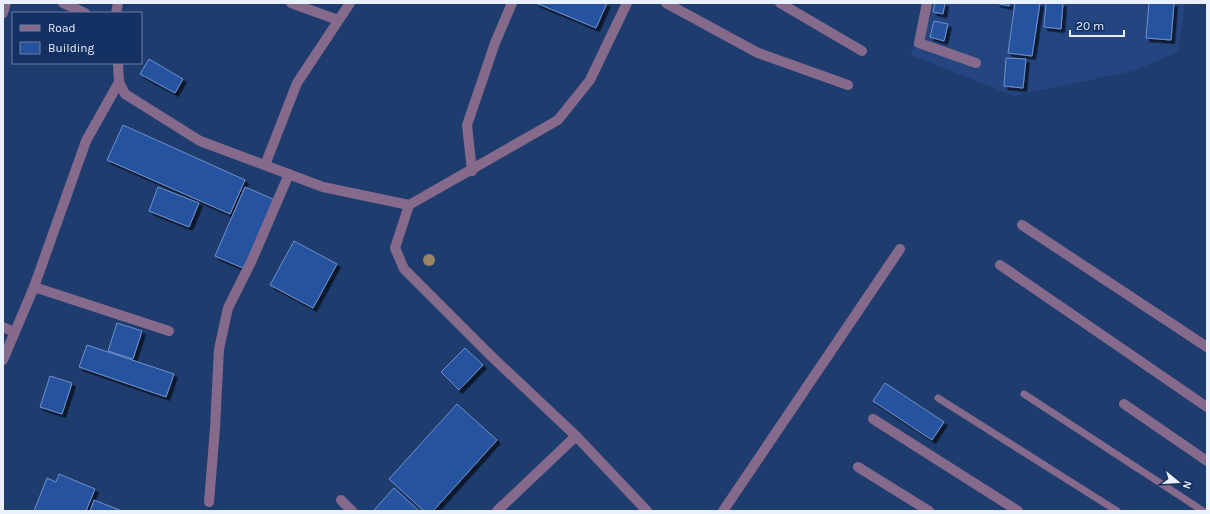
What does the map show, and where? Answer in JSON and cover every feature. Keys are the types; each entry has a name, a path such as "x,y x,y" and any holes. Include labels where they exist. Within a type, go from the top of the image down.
{"street":[{"path":"3,13 6,3"},
{"path":"63,3 83,12"},
{"path":"291,3 338,20"},
{"path":"265,165 297,83 350,3"},
{"path":"472,171 467,125 495,43 512,3"},
{"path":"118,64 119,82 124,94 200,141 323,187 409,205 472,171 558,120 590,80 627,3"},
{"path":"666,3 758,53 848,85"},
{"path":"780,3 862,50"},
{"path":"928,3 919,43 976,63"},
{"path":"3,360 34,287 86,141 119,82"},
{"path":"209,502 215,428 218,349 228,308 252,260 289,174"},
{"path":"409,205 395,248 404,269 489,354 576,436 647,511"},
{"path":"1022,225 1207,347"},
{"path":"723,511 900,249"},
{"path":"1000,265 1207,407"},
{"path":"34,287 169,331"},
{"path":"3,327 14,332"},
{"path":"1124,404 1207,461"},
{"path":"872,419 1018,511"},
{"path":"497,511 576,436"},
{"path":"858,467 929,511"},
{"path":"341,500 352,511"}],"lane":[{"path":"1024,394 1203,511"},
{"path":"938,398 1117,511"}],"shaded area":[{"path":"922,3 1185,3 1178,52 1133,71 1014,96 911,55"}],"building":[{"path":"536,3 607,3 596,28"},
{"path":"935,3 945,3 943,14 933,12"},
{"path":"996,3 1009,3 1009,6"},
{"path":"1015,3 1040,3 1032,56 1008,53"},
{"path":"1046,3 1063,3 1061,29 1044,27"},
{"path":"1149,3 1174,3 1171,40 1146,38"},
{"path":"934,21 948,24 944,41 930,37"},
{"path":"1006,58 1026,59 1023,88 1004,86"},
{"path":"149,59 183,79 175,93 140,74"},
{"path":"123,125 245,180 230,214 107,160"},
{"path":"158,187 199,203 189,227 149,211"},
{"path":"245,187 275,200 245,269 215,256"},
{"path":"294,241 337,264 313,308 270,285"},
{"path":"117,323 142,331 133,359 108,351"},
{"path":"87,345 174,374 166,397 79,367"},
{"path":"465,348 483,365 459,390 441,372"},
{"path":"50,376 72,383 62,414 40,407"},
{"path":"885,383 944,422 932,440 873,401"},
{"path":"457,404 497,440 433,511 424,511 389,479"},
{"path":"59,474 95,489 86,511 34,511 47,478 56,482"},
{"path":"394,488 419,511 373,511"},
{"path":"94,500 122,511 90,511"}]}
